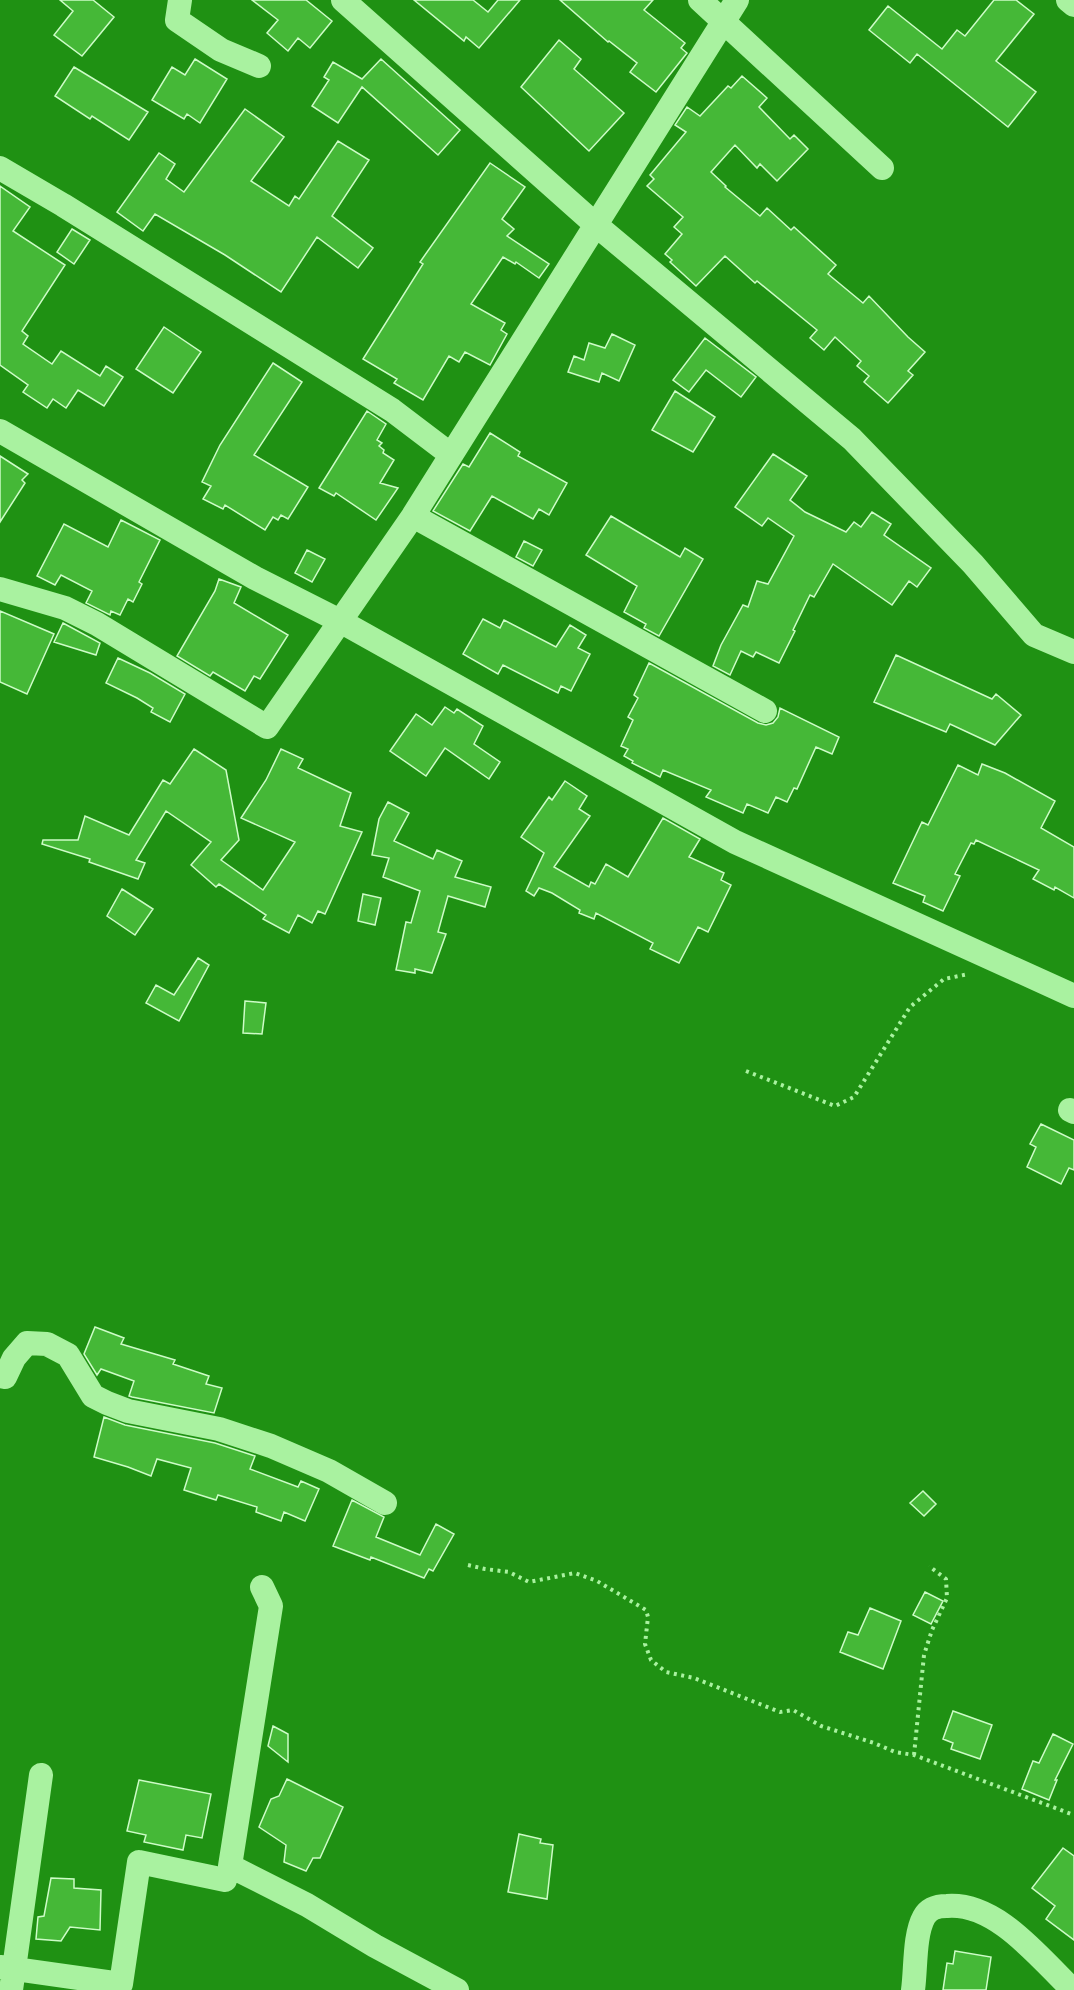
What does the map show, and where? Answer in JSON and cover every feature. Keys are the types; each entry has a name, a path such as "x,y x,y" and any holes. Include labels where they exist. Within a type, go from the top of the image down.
{"street":[{"path":"180,0 177,20 221,50 260,66"},
{"path":"343,0 596,225 852,439 974,564 1034,635 1074,652"},
{"path":"700,0 882,168"},
{"path":"0,589 65,608 97,624 267,727 412,516 737,0"},
{"path":"1068,0 1074,5"},
{"path":"0,168 392,410 450,454"},
{"path":"0,431 255,578 340,621 735,842 1074,996"},
{"path":"412,516 765,711"},
{"path":"0,1376 5,1377 14,1358 27,1343 47,1344 68,1355 93,1396 107,1403 128,1411 219,1429 271,1446 329,1471 385,1503"},
{"path":"262,1587 271,1606 230,1866 307,1905 375,1946 457,1990"},
{"path":"41,1775 9,1975 121,1983 139,1862 225,1880"},
{"path":"913,1990 919,1936 924,1916 934,1907 957,1905 980,1911 1014,1932 1073,1990"}],"path":[{"path":"746,1071 835,1106 854,1097 910,1007 918,1000 944,979 1005,966"},
{"path":"468,1565 509,1572 529,1582 575,1573 597,1581 646,1610 648,1617 645,1644 651,1660 666,1672 694,1678 780,1712 793,1710 821,1726 895,1752 914,1755 1074,1815"},
{"path":"914,1755 924,1655 932,1630 947,1598 946,1579 929,1566"}],"building":[{"path":"60,0 93,0 114,17 82,56 54,35 73,11"},
{"path":"252,0 306,0 332,21 310,48 298,38 288,51 267,33 278,20"},
{"path":"414,0 473,0 488,12 498,0 520,0 479,48 466,37 464,41"},
{"path":"560,0 653,0 644,10 685,43 681,48 687,53 656,92 630,72 637,63 608,42"},
{"path":"994,0 1016,0 1034,14 996,61 1036,92 1008,127 917,54 910,63 869,30 888,6 942,49 957,30 965,36"},
{"path":"559,40 581,59 574,69 624,113 589,151 521,87"},
{"path":"195,59 227,79 200,123 187,114 184,119 152,100 172,67 185,75"},
{"path":"381,59 460,130 438,155 362,87 338,123 312,106 329,80 324,77 333,62 362,79"},
{"path":"74,67 148,112 129,140 92,116 90,119 55,96"},
{"path":"742,76 767,98 759,107 790,139 794,135 808,149 777,181 760,164 757,168 735,145 711,172 725,187 760,216 767,208 791,230 794,227 836,265 828,274 863,303 869,296 925,352 908,371 913,375 888,403 864,382 869,376 857,366 861,361 835,337 824,350 810,338 817,330 757,281 755,283 725,256 696,286 670,262 672,260 665,254 682,234 674,227 683,217 647,186 654,179 650,175 686,132 675,125 687,107 700,116 728,86 731,88"},
{"path":"245,109 284,137 251,181 289,206 295,196 299,199 338,141 369,160 332,216 373,248 358,268 317,237 281,292 225,255 155,214 143,231 117,212 159,153 175,164 166,179 184,192"},
{"path":"490,163 525,187 502,219 514,229 507,236 549,264 539,278 516,262 515,264 503,257 471,304 505,323 501,330 507,334 490,365 465,352 459,362 449,356 423,400 394,383 397,379 363,359 423,264 420,262"},
{"path":"0,186 30,207 13,231 65,265 22,331 28,336 23,344 52,364 61,351 100,376 106,366 123,377 104,406 78,390 66,408 53,399 47,408 23,392 28,385 0,365"},
{"path":"72,229 90,240 74,264 57,252"},
{"path":"164,327 201,352 173,393 136,369"},
{"path":"612,334 635,345 619,381 602,373 599,382 568,372 574,356 584,360 589,343 605,348"},
{"path":"705,338 756,377 741,397 706,370 689,392 673,380"},
{"path":"273,363 302,382 254,455 308,487 288,519 281,515 278,520 273,517 265,530 225,505 223,509 203,499 211,486 202,482 220,445"},
{"path":"675,391 715,417 693,452 652,430"},
{"path":"367,411 386,424 377,440 382,443 379,446 384,450 383,453 394,460 380,483 398,488 376,520 336,493 334,496 319,488"},
{"path":"490,433 520,452 518,456 567,483 549,515 539,509 533,519 492,496 470,531 433,511 463,464 469,467"},
{"path":"773,454 807,476 790,500 805,512 846,532 854,522 861,527 872,512 891,524 884,535 931,568 917,587 909,581 892,605 833,564 814,597 810,595 779,663 756,652 753,657 741,651 730,675 713,666 721,645 743,605 748,607 757,581 768,584 794,536 768,518 762,526 735,507"},
{"path":"0,456 28,474 22,480 25,483 0,522"},
{"path":"611,516 680,557 685,548 703,559 659,636 644,628 646,624 624,612 637,586 586,555"},
{"path":"121,520 160,540 139,582 142,584 133,602 128,599 120,615 111,611 110,615 86,603 92,591 61,575 55,585 37,576 64,524 108,547"},
{"path":"524,541 542,550 533,566 516,557"},
{"path":"307,550 325,559 312,582 295,573"},
{"path":"219,579 241,587 234,603 288,635 260,679 254,676 245,691 213,672 210,676 177,656 215,591"},
{"path":"0,611 54,634 27,694 0,682"},
{"path":"483,619 500,628 504,620 556,647 570,625 586,635 578,648 590,654 571,691 561,686 558,693 503,665 498,674 463,654"},
{"path":"63,623 100,643 96,655 54,642"},
{"path":"896,655 992,699 996,694 1021,715 995,745 950,724 946,732 874,702"},
{"path":"118,658 150,673 185,694 170,722 151,712 153,708 137,698 106,683"},
{"path":"649,663 758,723 766,725 773,723 778,717 780,708 839,737 832,754 816,747 797,789 794,788 787,802 776,797 768,813 747,804 743,813 706,797 711,790 663,770 660,777 632,763 633,761 624,756 628,749 621,746 633,720 628,717 638,698 634,695"},
{"path":"445,707 454,713 457,709 483,726 474,744 500,762 489,779 445,748 426,776 390,751 416,714 432,725"},
{"path":"194,749 226,770 239,840 221,860 263,890 295,842 241,818 266,780 281,749 303,759 298,768 351,793 340,826 362,832 325,914 318,911 312,923 298,915 289,933 263,919 266,915 219,884 216,887 191,865 211,842 166,811 136,860 145,863 138,879 89,862 90,859 42,844 43,840 78,840 85,816 129,835 163,780 170,784"},
{"path":"982,764 1005,773 1055,801 1041,828 1074,847 1074,898 1055,887 1054,890 1033,879 1039,870 976,840 974,844 971,843 955,874 960,876 943,911 923,902 925,896 893,883 922,822 928,825 958,765 978,775"},
{"path":"565,781 587,796 579,809 590,816 554,867 589,887 591,882 595,884 606,864 628,877 663,818 700,839 689,857 724,873 721,880 731,885 708,932 698,927 679,963 650,949 653,943 596,913 594,919 579,913 580,910 539,888 534,896 526,891 544,853 521,837 549,797 552,800"},
{"path":"388,802 409,813 394,841 433,859 437,850 462,861 455,877 491,887 485,907 448,896 438,932 446,934 432,973 415,969 415,973 396,970 406,922 411,923 420,891 383,877 389,858 372,855 379,819"},
{"path":"122,889 153,909 135,935 107,916"},
{"path":"363,894 381,898 375,925 358,921"},
{"path":"198,958 209,965 179,1021 146,1003 156,985 174,995"},
{"path":"245,1001 266,1003 262,1034 243,1033"},
{"path":"1041,1124 1074,1140 1074,1170 1069,1168 1061,1184 1027,1167 1036,1147 1030,1144"},
{"path":"95,1327 124,1338 121,1344 175,1360 173,1364 209,1376 206,1384 222,1388 214,1413 132,1397 129,1396 134,1381 101,1369 97,1375 84,1354"},
{"path":"104,1417 125,1425 215,1443 255,1456 250,1469 298,1487 301,1481 319,1489 305,1521 284,1512 281,1521 256,1512 257,1507 218,1495 216,1500 184,1490 191,1468 157,1459 151,1476 94,1457"},
{"path":"923,1491 936,1504 924,1516 910,1503"},
{"path":"352,1500 384,1517 376,1537 420,1555 436,1524 454,1534 433,1571 429,1569 424,1578 371,1557 370,1560 333,1546"},
{"path":"925,1592 943,1601 931,1624 913,1615"},
{"path":"870,1608 901,1621 883,1669 840,1652 848,1632 858,1635"},
{"path":"953,1711 992,1725 980,1759 951,1749 953,1743 943,1739"},
{"path":"273,1726 288,1734 288,1762 268,1746"},
{"path":"1053,1734 1073,1744 1055,1780 1057,1780 1049,1800 1022,1789 1033,1761 1039,1763"},
{"path":"287,1779 343,1807 320,1858 313,1858 306,1871 284,1862 286,1845 259,1827 271,1799 279,1796"},
{"path":"139,1780 211,1794 202,1838 186,1835 183,1850 144,1842 146,1835 127,1831"},
{"path":"519,1834 541,1839 540,1843 553,1845 547,1899 508,1892"},
{"path":"1063,1848 1074,1856 1074,1940 1046,1919 1055,1906 1032,1888"},
{"path":"51,1878 74,1879 74,1888 101,1890 100,1930 70,1927 61,1941 36,1939 38,1917 44,1916"},
{"path":"955,1951 991,1957 986,1990 943,1990 947,1963 953,1964"}]}
